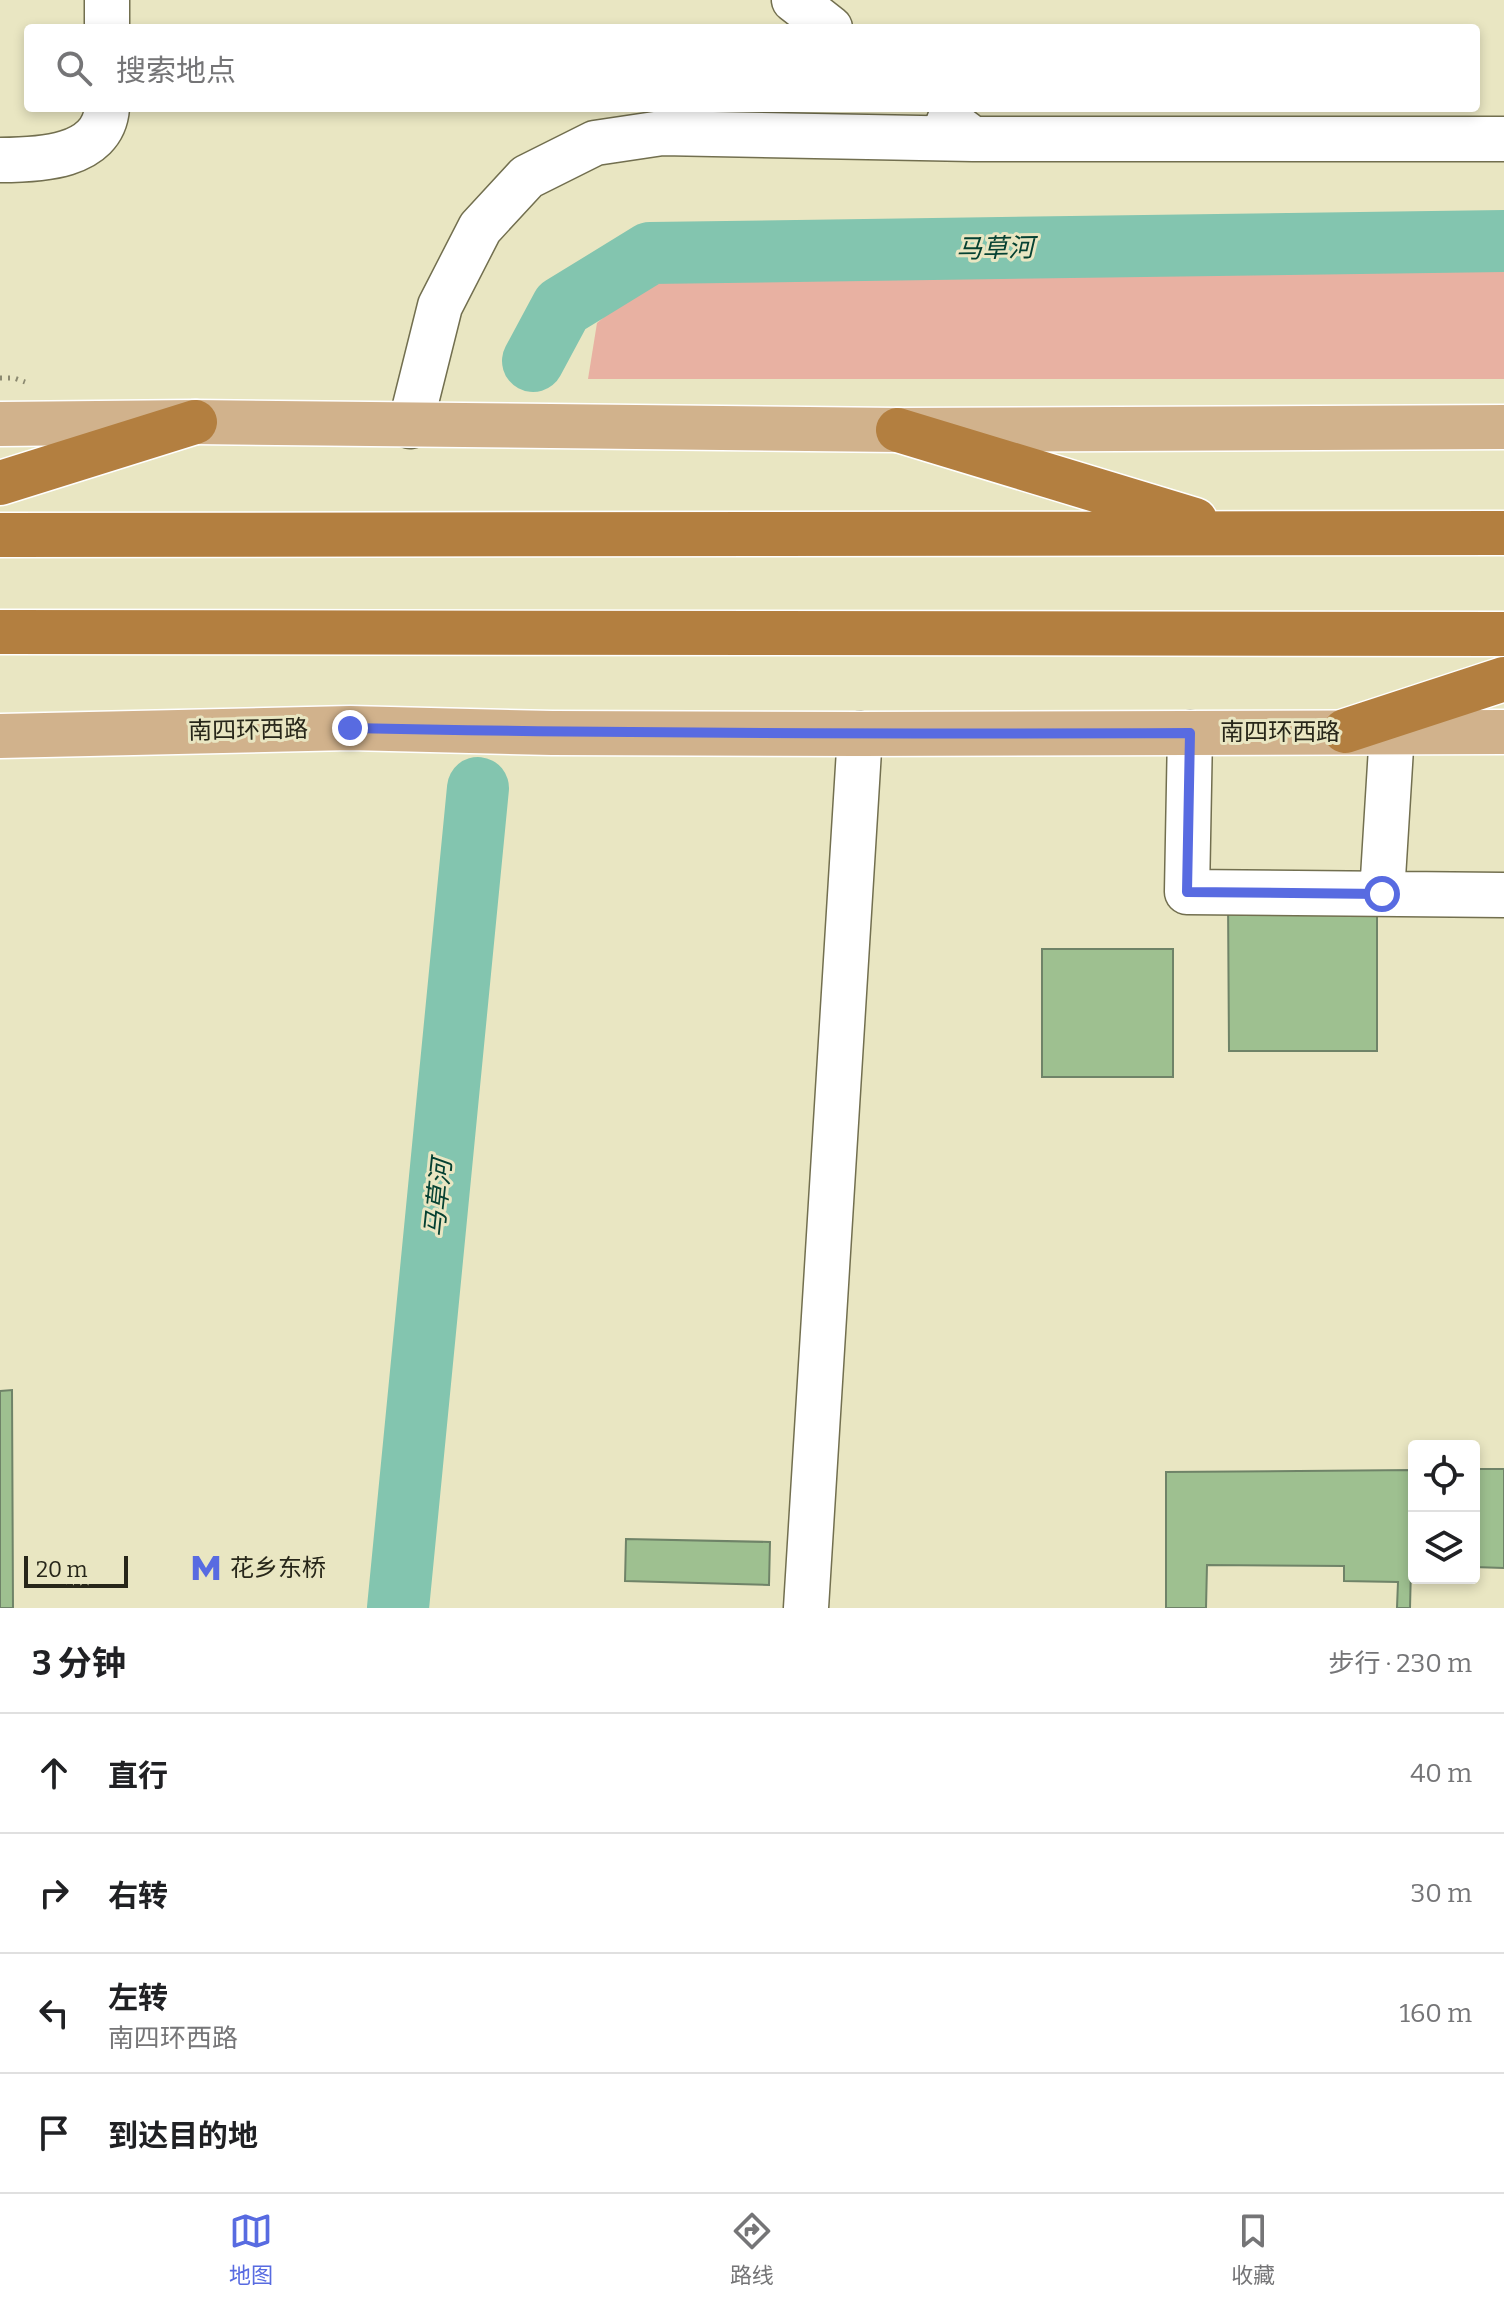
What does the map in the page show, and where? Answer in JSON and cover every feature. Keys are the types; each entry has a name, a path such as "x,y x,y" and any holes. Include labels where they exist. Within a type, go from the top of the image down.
{"highway":[{"path":"0,483 195,422"},
{"path":"898,430 1239,534"},
{"path":"0,535 1504,533"},
{"path":"0,632 1504,634"},
{"path":"1345,731 1504,679"}],"main road":[{"path":"0,424 195,422 898,430 1504,427"},
{"name":"南四环西路","path":"0,736 350,728 568,733 1504,732"}],"street":[{"path":"107,0 107,24"},
{"path":"794,0 825,24"},
{"path":"0,160 55,157 87,143 103,130 106,112"},
{"path":"938,112 973,139"},
{"path":"410,426 440,306 480,228 527,177 595,143 662,133 973,139 1504,139"},
{"path":"1382,894 1392,732"},
{"path":"1190,733 1187,892 1504,895"},
{"path":"806,1608 860,734"}],"shaded area":[{"path":"1504,268 1504,379 588,379 597,323 654,275 694,272"}],"building":[{"path":"1377,898 1377,1051 1229,1051 1228,899"},
{"path":"1042,949 1173,949 1173,1077 1042,1077"},
{"path":"12,1390 13,1608 0,1608 0,1391"},
{"path":"1480,1469 1504,1469 1504,1568 1480,1567"},
{"path":"1408,1470 1410,1608 1397,1608 1398,1582 1344,1581 1344,1566 1207,1565 1206,1608 1166,1608 1166,1472"},
{"path":"626,1539 770,1542 769,1585 625,1581"}],"waterway":[{"name":"马草河","path":"533,361 562,307 650,253 1504,241"},
{"name":"马草河","path":"398,1608 478,788"}],"place":[{"name":"花乡东桥","path":"206,1568"}],"route":[{"path":"350,728 552,733 1190,733 1187,892 1382,894"}]}
